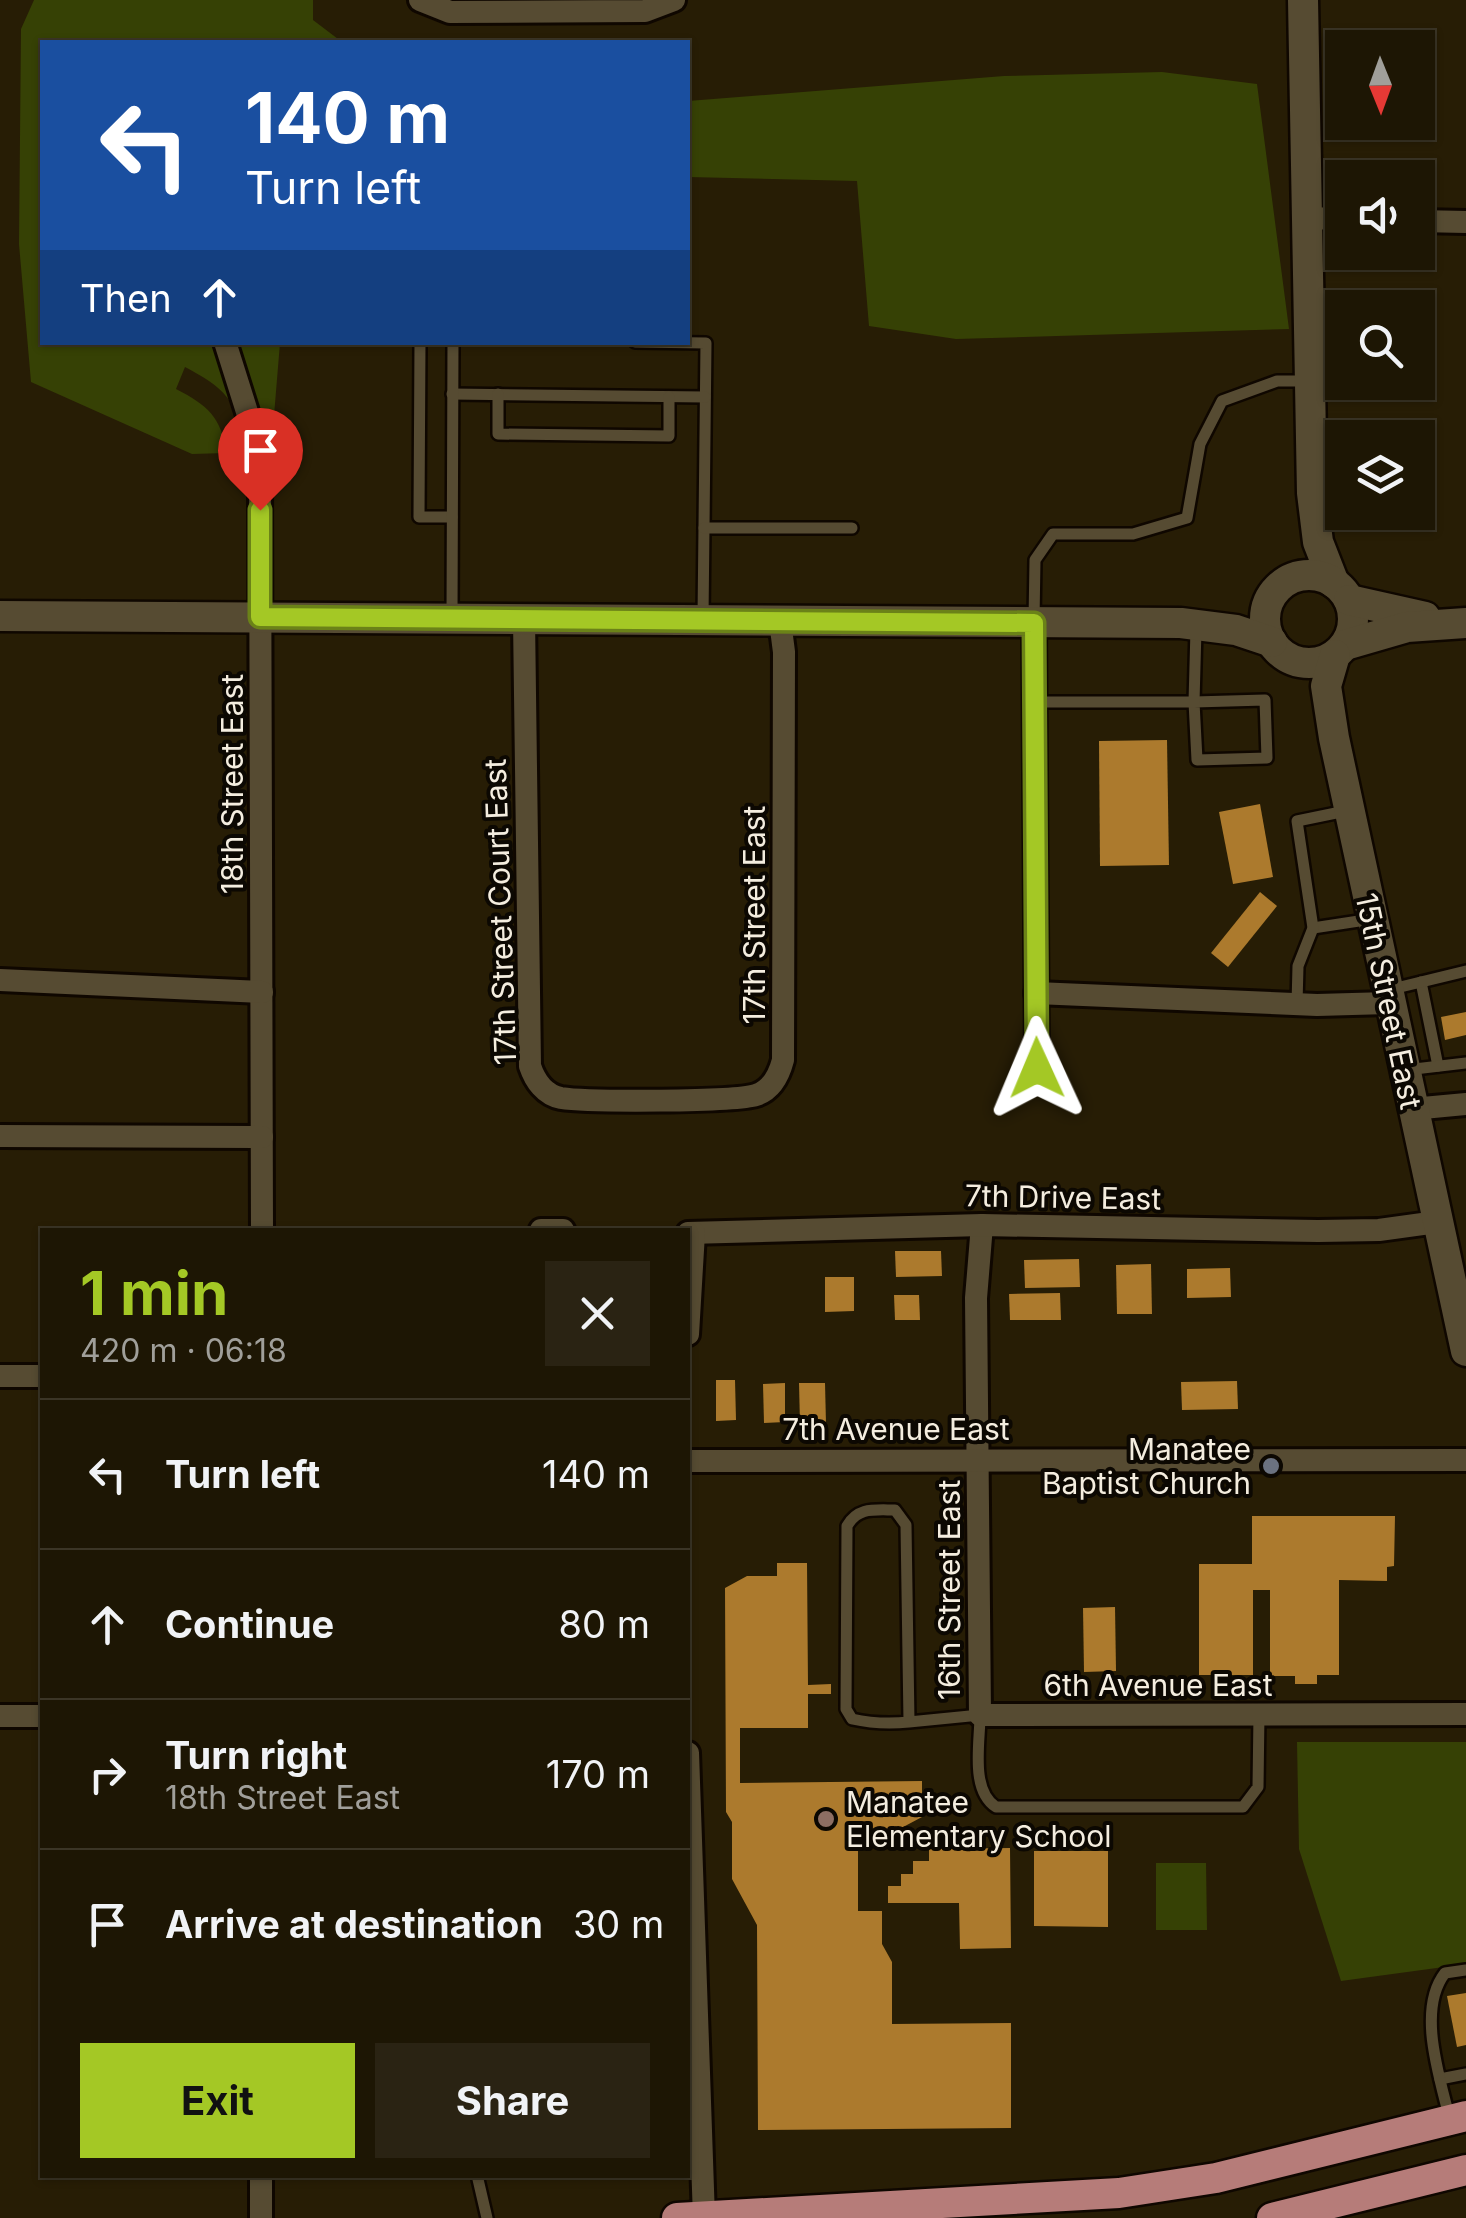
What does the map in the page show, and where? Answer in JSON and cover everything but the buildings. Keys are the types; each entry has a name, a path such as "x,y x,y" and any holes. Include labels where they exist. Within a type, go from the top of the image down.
{"main road":[{"path":"1303,0 1312,493 1318,542 1353,623 1326,686 1355,838"},
{"path":"1283,652 1265,623 1299,553 1312,493"},
{"path":"1188,624 1312,575 1342,592 1459,623"},
{"path":"0,616 1188,624 1250,633 1283,652 1316,662 1371,634 1459,623"},
{"name":"15th Street East","path":"1283,652 1340,829 1355,838 1466,1350"},
{"path":"695,2218 1060,2208 1216,2178 1458,2118"},
{"path":"1272,2218 1466,2170"}],"street":[{"path":"420,0 450,12 645,11 674,0"},
{"path":"1306,218 1325,219"},
{"path":"1435,221 1466,222"},
{"name":"18th Street East","path":"227,345 248,414 260,479 262,1228"},
{"name":"17th Street Court East","path":"524,619 530,1066 544,1090 561,1098 653,1099"},
{"name":"17th Street East","path":"653,1099 754,1096 779,1075 783,1060 784,710 780,621"},
{"path":"1034,623 1037,1068"},
{"path":"0,980 262,992"},
{"path":"1036,993 1298,1004 1387,997"},
{"path":"1412,1109 1466,1104"},
{"path":"0,1136 262,1137"},
{"name":"7th Drive East","path":"691,1233 982,1225 1318,1231 1406,1228 1437,1222"},
{"name":"16th Street East","path":"980,1716 976,1298 982,1225"},
{"path":"690,1267 691,1233"},
{"path":"0,1376 40,1376"},
{"name":"7th Avenue East","path":"690,1461 1466,1460"},
{"name":"6th Avenue East","path":"980,1716 1466,1714"},
{"path":"0,1716 40,1716"},
{"path":"690,1886 695,2218"},
{"path":"261,2178 261,2218"}],"lane":[{"path":"690,343 706,343 703,620"},
{"path":"420,345 419,516 452,517"},
{"path":"452,618 453,345"},
{"path":"1034,623 1035,560 1054,534 1133,534 1186,518 1200,444 1222,401 1277,381 1309,381"},
{"path":"452,394 705,397"},
{"path":"498,394 498,434 668,436 669,397"},
{"path":"704,528 852,528"},
{"path":"1034,702 1194,702 1265,700 1267,758 1197,760 1194,702 1188,624"},
{"path":"1298,1004 1298,966 1313,928 1297,821 1336,812"},
{"path":"1313,928 1372,919"},
{"path":"1387,997 1421,982 1466,971"},
{"path":"1421,982 1438,1066"},
{"path":"1403,1070 1466,1063"},
{"name":"6th Avenue East","path":"909,1722 906,1525 894,1510 865,1510 847,1526 846,1709 852,1720 909,1722 980,1716"},
{"path":"980,1716 981,1788 986,1800 996,1806 1243,1808 1258,1787 1259,1714"},
{"path":"1458,2118 1440,2079 1432,2006 1434,1987 1446,1973 1466,1970"},
{"path":"1440,2079 1466,2074"},
{"path":"478,2178 487,2218"}],"green space":[{"path":"34,0 313,0 313,20 339,40 40,40 40,345 280,345 271,452 248,453 229,400 213,384 185,367 176,389 217,421 226,453 192,454 31,382 19,244 21,29"},
{"path":"1162,72 1257,84 1289,329 956,339 869,326 857,181 690,177 690,101 1004,76"},
{"path":"1297,1742 1466,1742 1466,1964 1341,1981 1299,1849"},
{"path":"1156,1863 1206,1863 1207,1930 1156,1930"}],"place":[{"name":"Manatee Baptist Church","path":"1271,1466"},
{"name":"Manatee Elementary School","path":"826,1819"}],"route":[{"path":"260,510 260,617 1034,623 1037,1068"}]}
